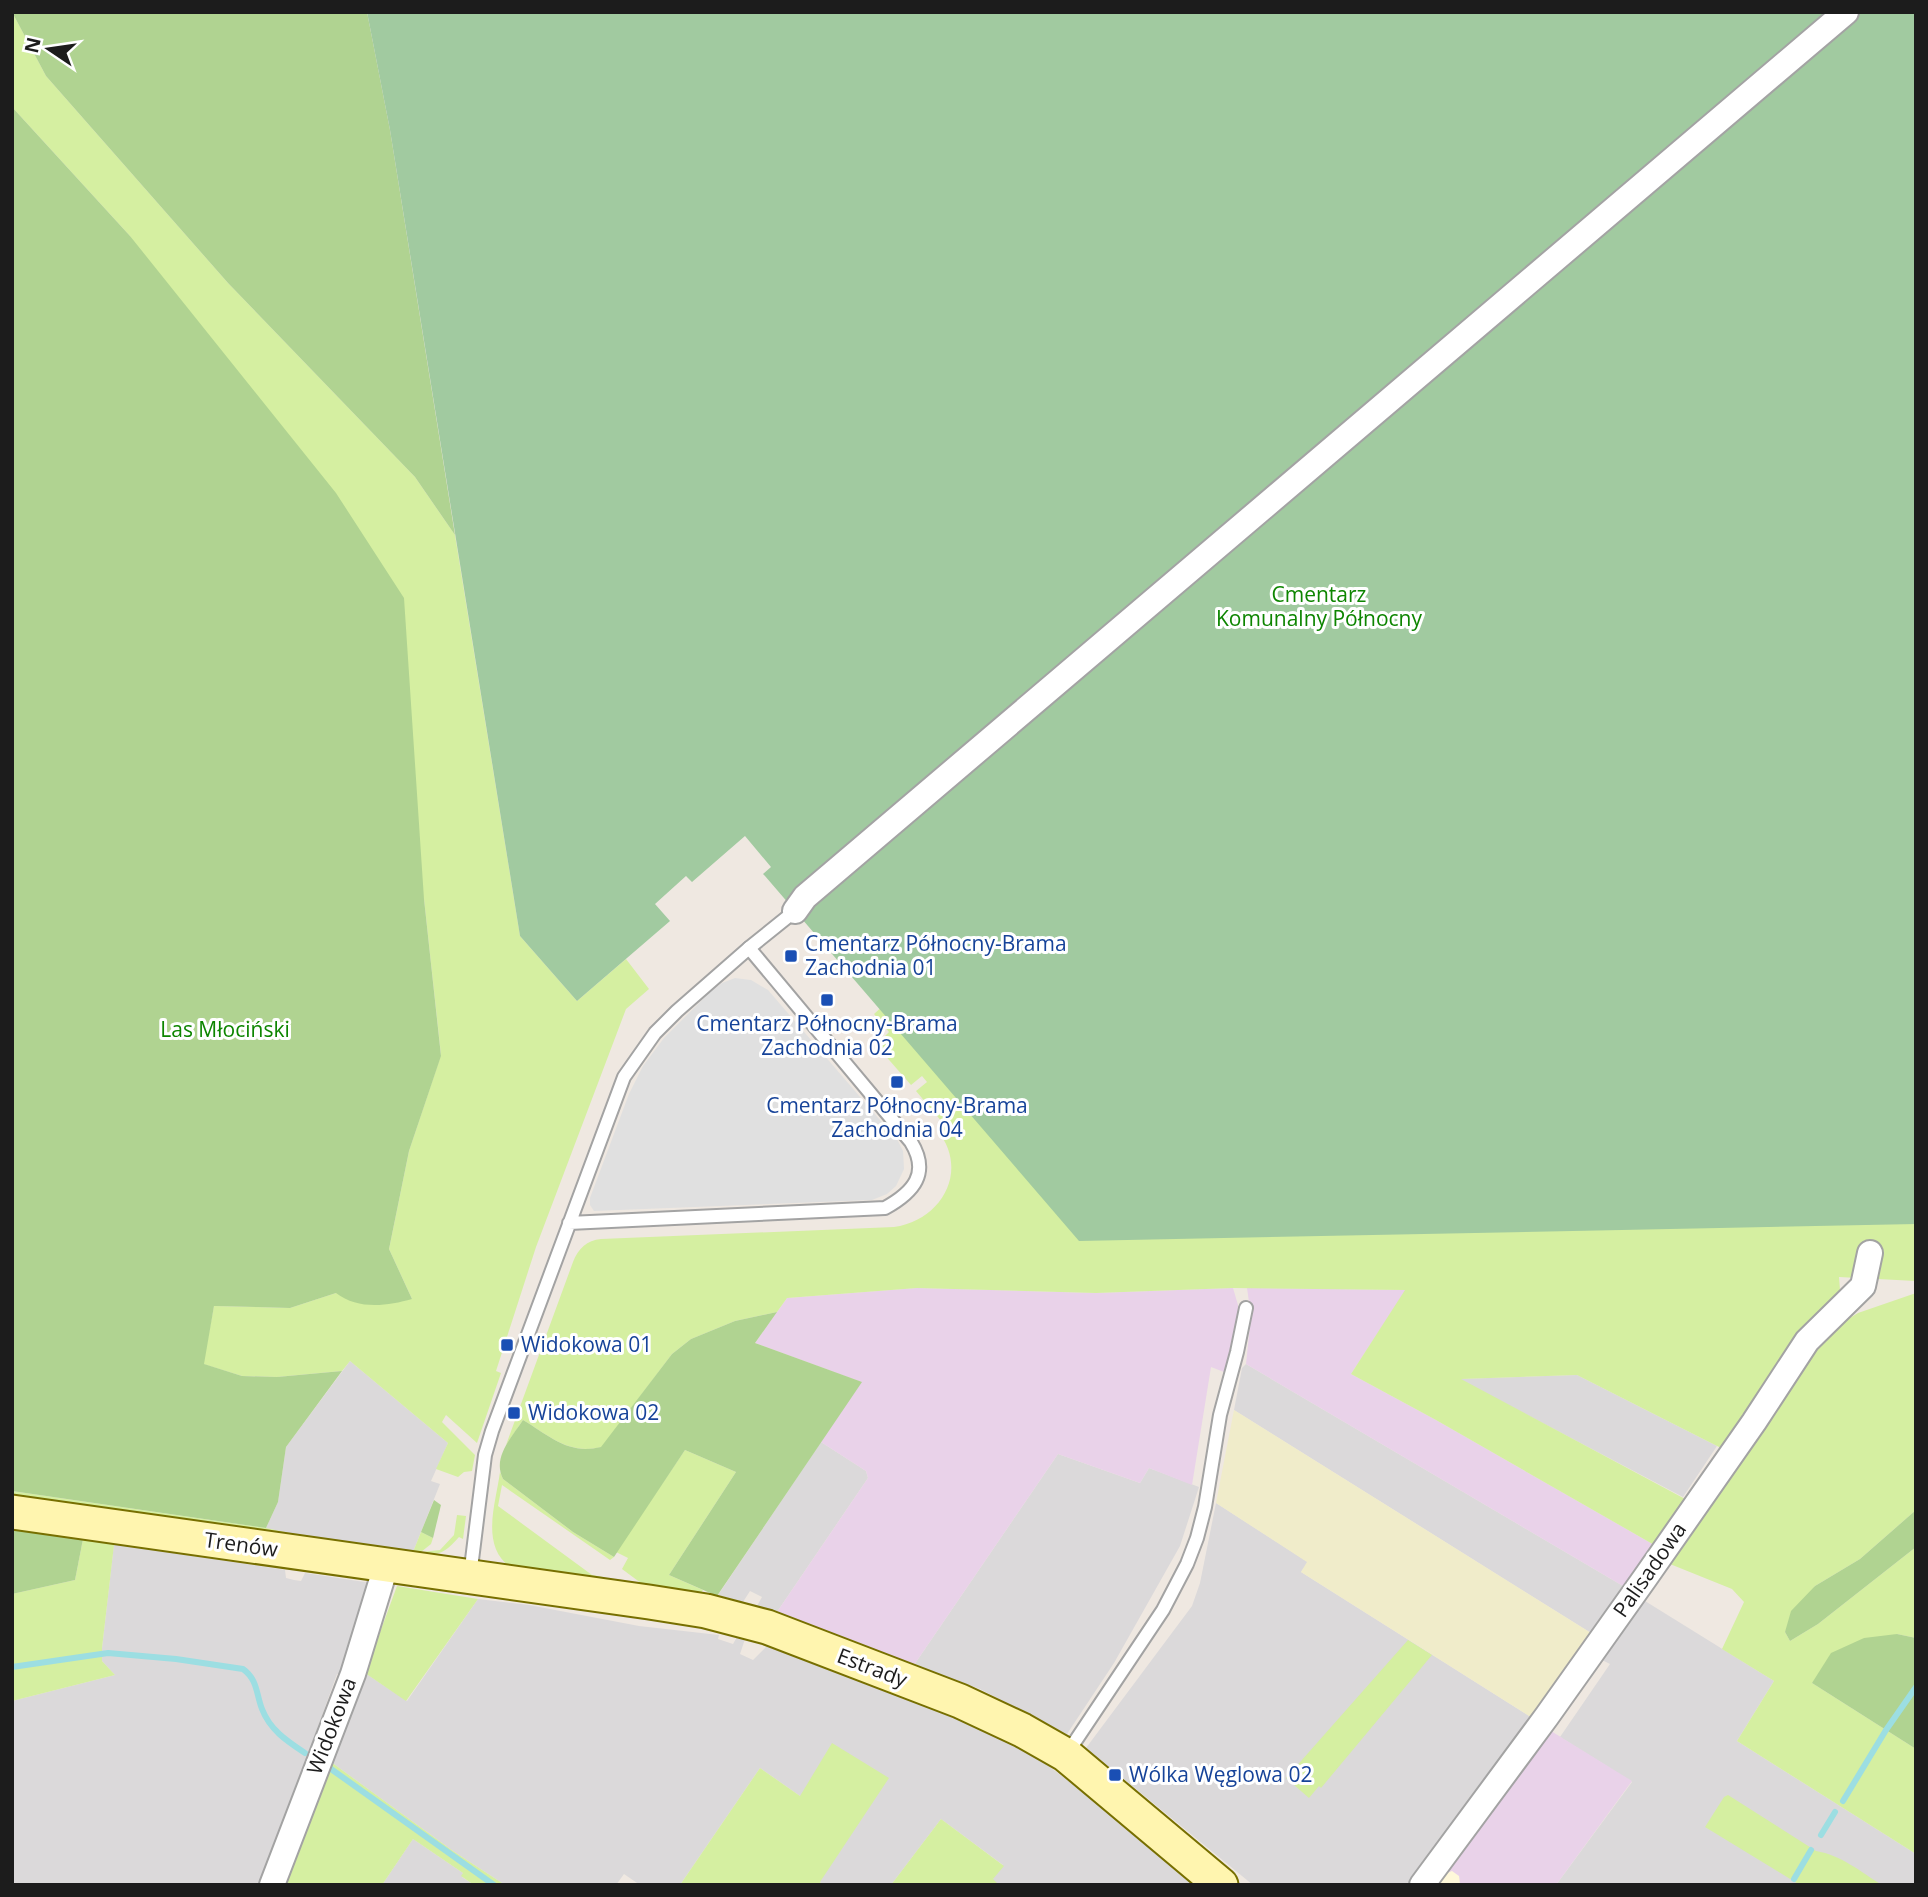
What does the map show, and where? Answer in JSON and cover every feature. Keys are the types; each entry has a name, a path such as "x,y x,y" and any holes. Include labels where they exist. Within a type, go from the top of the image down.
{"main road":[{"name":"Trenów","path":"12,1512 470,1577"},
{"name":"Estrady","path":"470,1577 706,1611 767,1628 960,1701 1023,1730 1066,1755 1221,1885"}],"street":[{"path":"795,911 805,897 1846,12"},
{"name":"Palisadowa","path":"1422,1885 1645,1578 1807,1341 1863,1286 1870,1254"},
{"name":"Widokowa","path":"272,1885 353,1674 386,1566"}],"lane":[{"path":"470,1577 485,1455 492,1431 624,1077 653,1036 677,1011 795,911"},
{"path":"569,1223 873,1210 885,1208 908,1193 920,1170 919,1156 911,1142 749,948"},
{"path":"1066,1755 1163,1610 1187,1564 1205,1507 1220,1415 1246,1308"}],"shaded area":[{"path":"735,978 751,980 768,990 898,1141 903,1151 904,1169 896,1186 887,1194 872,1200 594,1211 590,1198 629,1094 643,1066 664,1038 710,992"},
{"path":"917,1288 1096,1293 1233,1288 1238,1305 1238,1326 1224,1372 1211,1367 1192,1485 1149,1468 1140,1483 1058,1454 914,1665 777,1612 868,1478 866,1471 821,1442 861,1382 755,1343 787,1298"},
{"path":"1247,1288 1406,1290 1351,1374 1656,1546 1623,1586 1246,1364 1251,1316"},
{"path":"350,1361 448,1443 431,1481 440,1484 413,1552 311,1538 266,1528 278,1502 286,1447"},
{"path":"1246,1364 1623,1586 1591,1633 1234,1410 1242,1368"},
{"path":"1577,1375 1717,1446 1683,1497 1459,1379"},
{"path":"1234,1410 1591,1633 1534,1719 1301,1572 1307,1562 1216,1503"},
{"path":"821,1442 866,1471 868,1478 777,1612 757,1606 762,1597 750,1591 743,1602 718,1595"},
{"path":"1058,1454 1140,1483 1149,1468 1199,1487 1180,1546 1114,1663 1067,1734 980,1689 914,1665"},
{"path":"1216,1503 1308,1562 1301,1572 1534,1719 1410,1885 1253,1885 1086,1748 1192,1606 1200,1583"},
{"path":"114,1544 285,1570 286,1578 294,1580 301,1581 305,1573 371,1583 344,1675 337,1674 261,1885 12,1885 12,1701 115,1675 102,1661"},
{"path":"478,1599 529,1605 639,1626 719,1635 718,1639 733,1644 737,1637 745,1639 740,1654 753,1660 768,1645 967,1721 1035,1756 1194,1885 999,1885 992,1880 1003,1865 941,1819 891,1885 823,1885 820,1882 800,1796 760,1768 680,1885 640,1885 624,1874 616,1885 505,1885 453,1851 331,1762 365,1673 407,1701"},
{"path":"1645,1601 1774,1681 1737,1741 1916,1854 1916,1885 1556,1885 1632,1782 1560,1737 1610,1664 1602,1660"},
{"path":"1551,1731 1632,1781 1556,1885 1460,1885 1459,1876 1444,1874"},
{"path":"413,1839 463,1873 462,1877 474,1885 382,1885"},
{"path":"1452,1871 1459,1876 1460,1885 1437,1885 1444,1874"}],"green space":[{"path":"12,12 46,76 228,283 415,477 455,535 520,936 577,1001 626,959 649,989 626,1009 536,1247 496,1371 501,1373 477,1443 446,1415 442,1422 475,1455 472,1471 464,1472 458,1477 436,1469 448,1443 350,1361 342,1371 277,1377 242,1376 203,1364 214,1306 290,1308 336,1293 412,1299 389,1249 409,1151 441,1055 424,899 130,236 12,107"},
{"path":"12,12 367,12 390,130 455,535 415,477 228,283 46,76"},
{"name":"Cmentarz Komunalny Północny","path":"367,12 1916,12 1916,1224 1079,1241 763,874 771,867 745,836 692,882 686,876 655,904 670,921 577,1001 520,936 390,130"},
{"name":"Las Młociński","path":"12,107 130,236 336,493 404,598 424,899 441,1056 409,1151 389,1249 412,1299 373,1305 354,1302 336,1293 290,1308 214,1306 204,1364 242,1376 277,1377 342,1371 286,1447 278,1502 266,1528 12,1491"},
{"path":"919,973 1916,1169 1916,1281 1839,1277 1840,1290 1832,1310 1742,1429 1721,1448 1577,1375 1461,1379 1687,1500 1656,1546 1351,1374 1405,1290 1233,1288 1096,1293 917,1288 787,1298 777,1312 735,1321 691,1339 672,1354 602,1447 590,1449 569,1446 523,1420 506,1445 573,1262 587,1243 601,1239 894,1227 926,1215 937,1204 946,1191 951,1176 947,1145 937,1130 943,1123 916,1091 927,1082 922,1076 911,1085 876,1045 889,1032 874,1014"},
{"path":"1916,1293 1916,1510 1860,1559 1815,1586 1785,1632 1790,1641 1818,1624 1916,1547 1916,1638 1897,1634 1812,1683 1916,1749 1916,1854 1737,1741 1774,1681 1722,1649 1744,1602 1732,1589 1665,1562 1822,1335 1858,1313"},
{"path":"777,1312 755,1343 862,1382 717,1596 669,1575 736,1472 685,1450 614,1557 573,1532 503,1479 500,1471 502,1455 523,1420 569,1446 589,1449 601,1447 672,1354 691,1339 735,1321"},
{"path":"685,1450 736,1472 669,1575 703,1590 696,1600 649,1589 622,1569 628,1558 616,1552"},
{"path":"500,1472 503,1479 573,1532 614,1557 610,1560 502,1485 498,1506 592,1575 603,1577 607,1581 510,1567 501,1558 495,1547 492,1523"},
{"path":"12,1491 266,1528 304,1536 302,1540 12,1502"},
{"path":"434,1500 441,1505 433,1538 421,1532"},
{"path":"1916,1510 1916,1547 1818,1624 1790,1641 1785,1632 1791,1611 1815,1586 1860,1559"},
{"path":"457,1515 466,1516 463,1539 459,1537 439,1553 413,1552 421,1532 433,1538 431,1544 421,1552 440,1550 454,1535"},
{"path":"12,1528 123,1543 114,1545 102,1648 102,1661 115,1675 12,1701 12,1594 75,1580 83,1539"},
{"path":"12,1528 83,1539 75,1580 12,1594"},
{"path":"397,1586 478,1599 406,1701 365,1673"},
{"path":"1897,1634 1916,1638 1916,1749 1812,1683 1831,1653 1864,1638"},
{"path":"1408,1640 1432,1655 1321,1788 1319,1786 1309,1798 1286,1778"},
{"path":"832,1743 889,1778 820,1882 823,1885 680,1885 760,1768 800,1796"},
{"path":"331,1762 453,1851 505,1885 474,1885 461,1876 463,1873 413,1839 382,1885 285,1885"},
{"path":"1728,1795 1816,1851 1842,1860 1882,1885 1800,1885 1705,1827"},
{"path":"941,1819 1004,1866 993,1879 999,1885 891,1885"}],"waterway":[{"path":"12,1667 108,1653 243,1669 254,1683 262,1709 274,1729 305,1753"},
{"path":"1843,1801 1916,1687"},
{"path":"331,1769 494,1885"},
{"path":"1821,1835 1835,1812"},
{"path":"1794,1879 1811,1850"}],"place":[{"name":"Cmentarz Północny-Brama Zachodnia 01","path":"791,956"},
{"name":"Cmentarz Północny-Brama Zachodnia 02","path":"827,1000"},
{"name":"Cmentarz Północny-Brama Zachodnia 04","path":"897,1082"},
{"name":"Widokowa 01","path":"507,1345"},
{"name":"Widokowa 02","path":"514,1413"},
{"name":"Wólka Węglowa 02","path":"1115,1775"}]}
